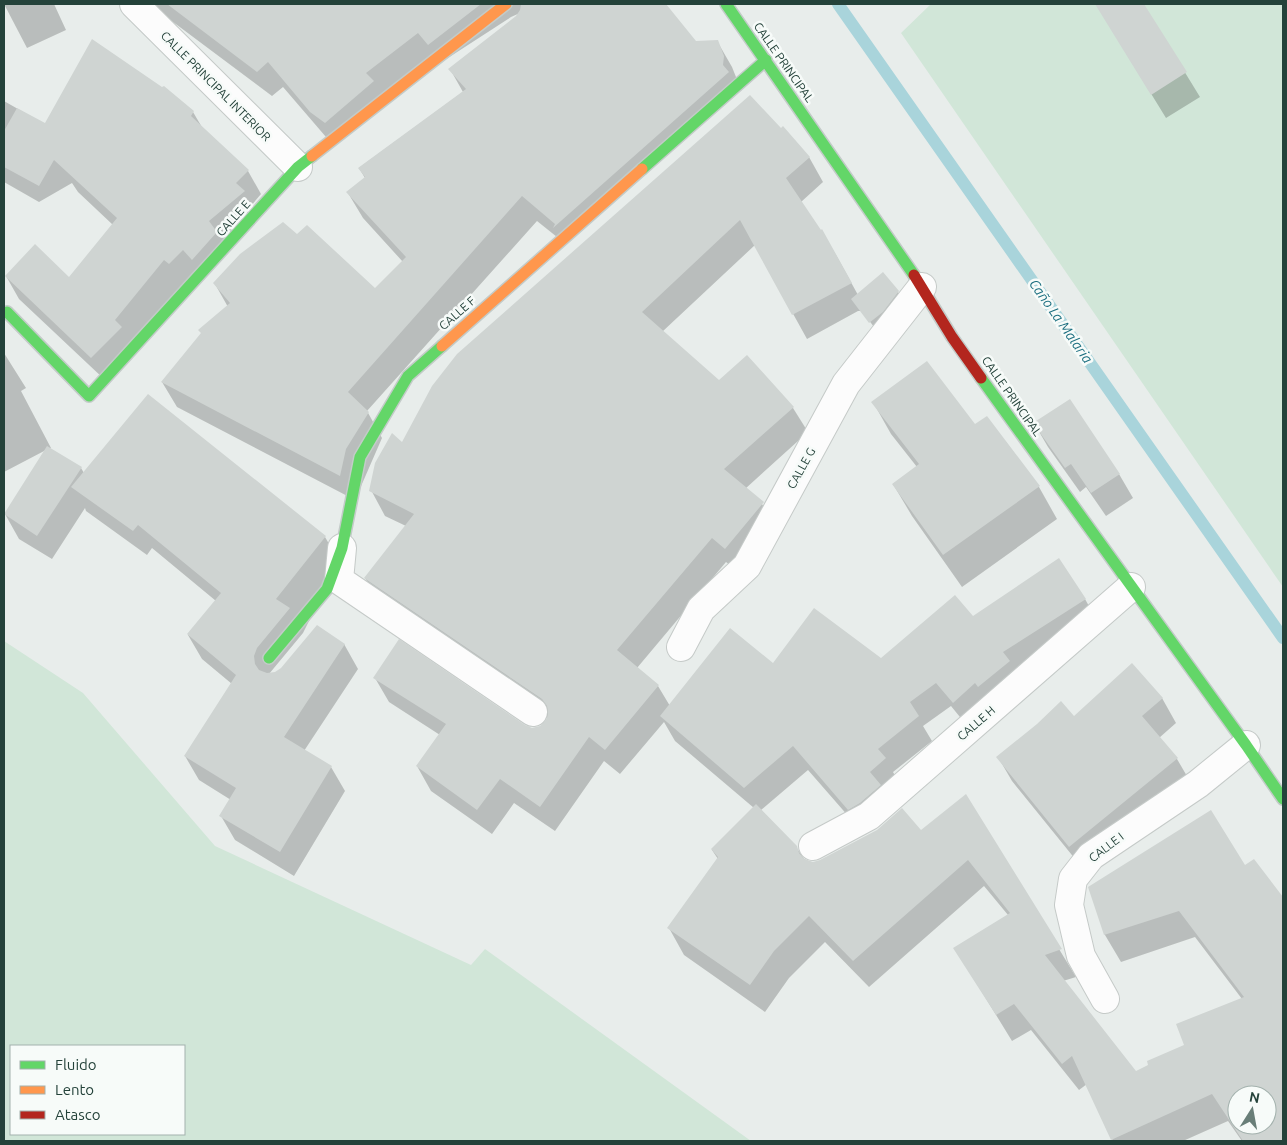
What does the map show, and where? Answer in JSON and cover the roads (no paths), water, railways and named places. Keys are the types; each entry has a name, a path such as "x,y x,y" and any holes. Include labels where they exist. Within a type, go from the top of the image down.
{"street":[{"name":"CALLE PRINCIPAL INTERIOR","path":"134,4 298,168"},
{"name":"CALLE E","path":"7,312 89,396 298,168 506,4"},
{"name":"CALLE PRINCIPAL","path":"726,4 922,287 952,337 1283,799"},
{"name":"CALLE F","path":"269,658 327,589 342,548 360,457 408,376 766,60"},
{"name":"CALLE G","path":"681,647 701,609 747,566 846,384 922,287"},
{"path":"342,548 339,580 533,712"},
{"name":"CALLE H","path":"813,846 869,816 1130,587"},
{"name":"CALLE I","path":"1105,999 1081,956 1069,905 1073,878 1091,856 1198,784 1246,745"}],"waterway":[{"name":"Caño La Malaria","path":"838,4 1283,638"}]}
